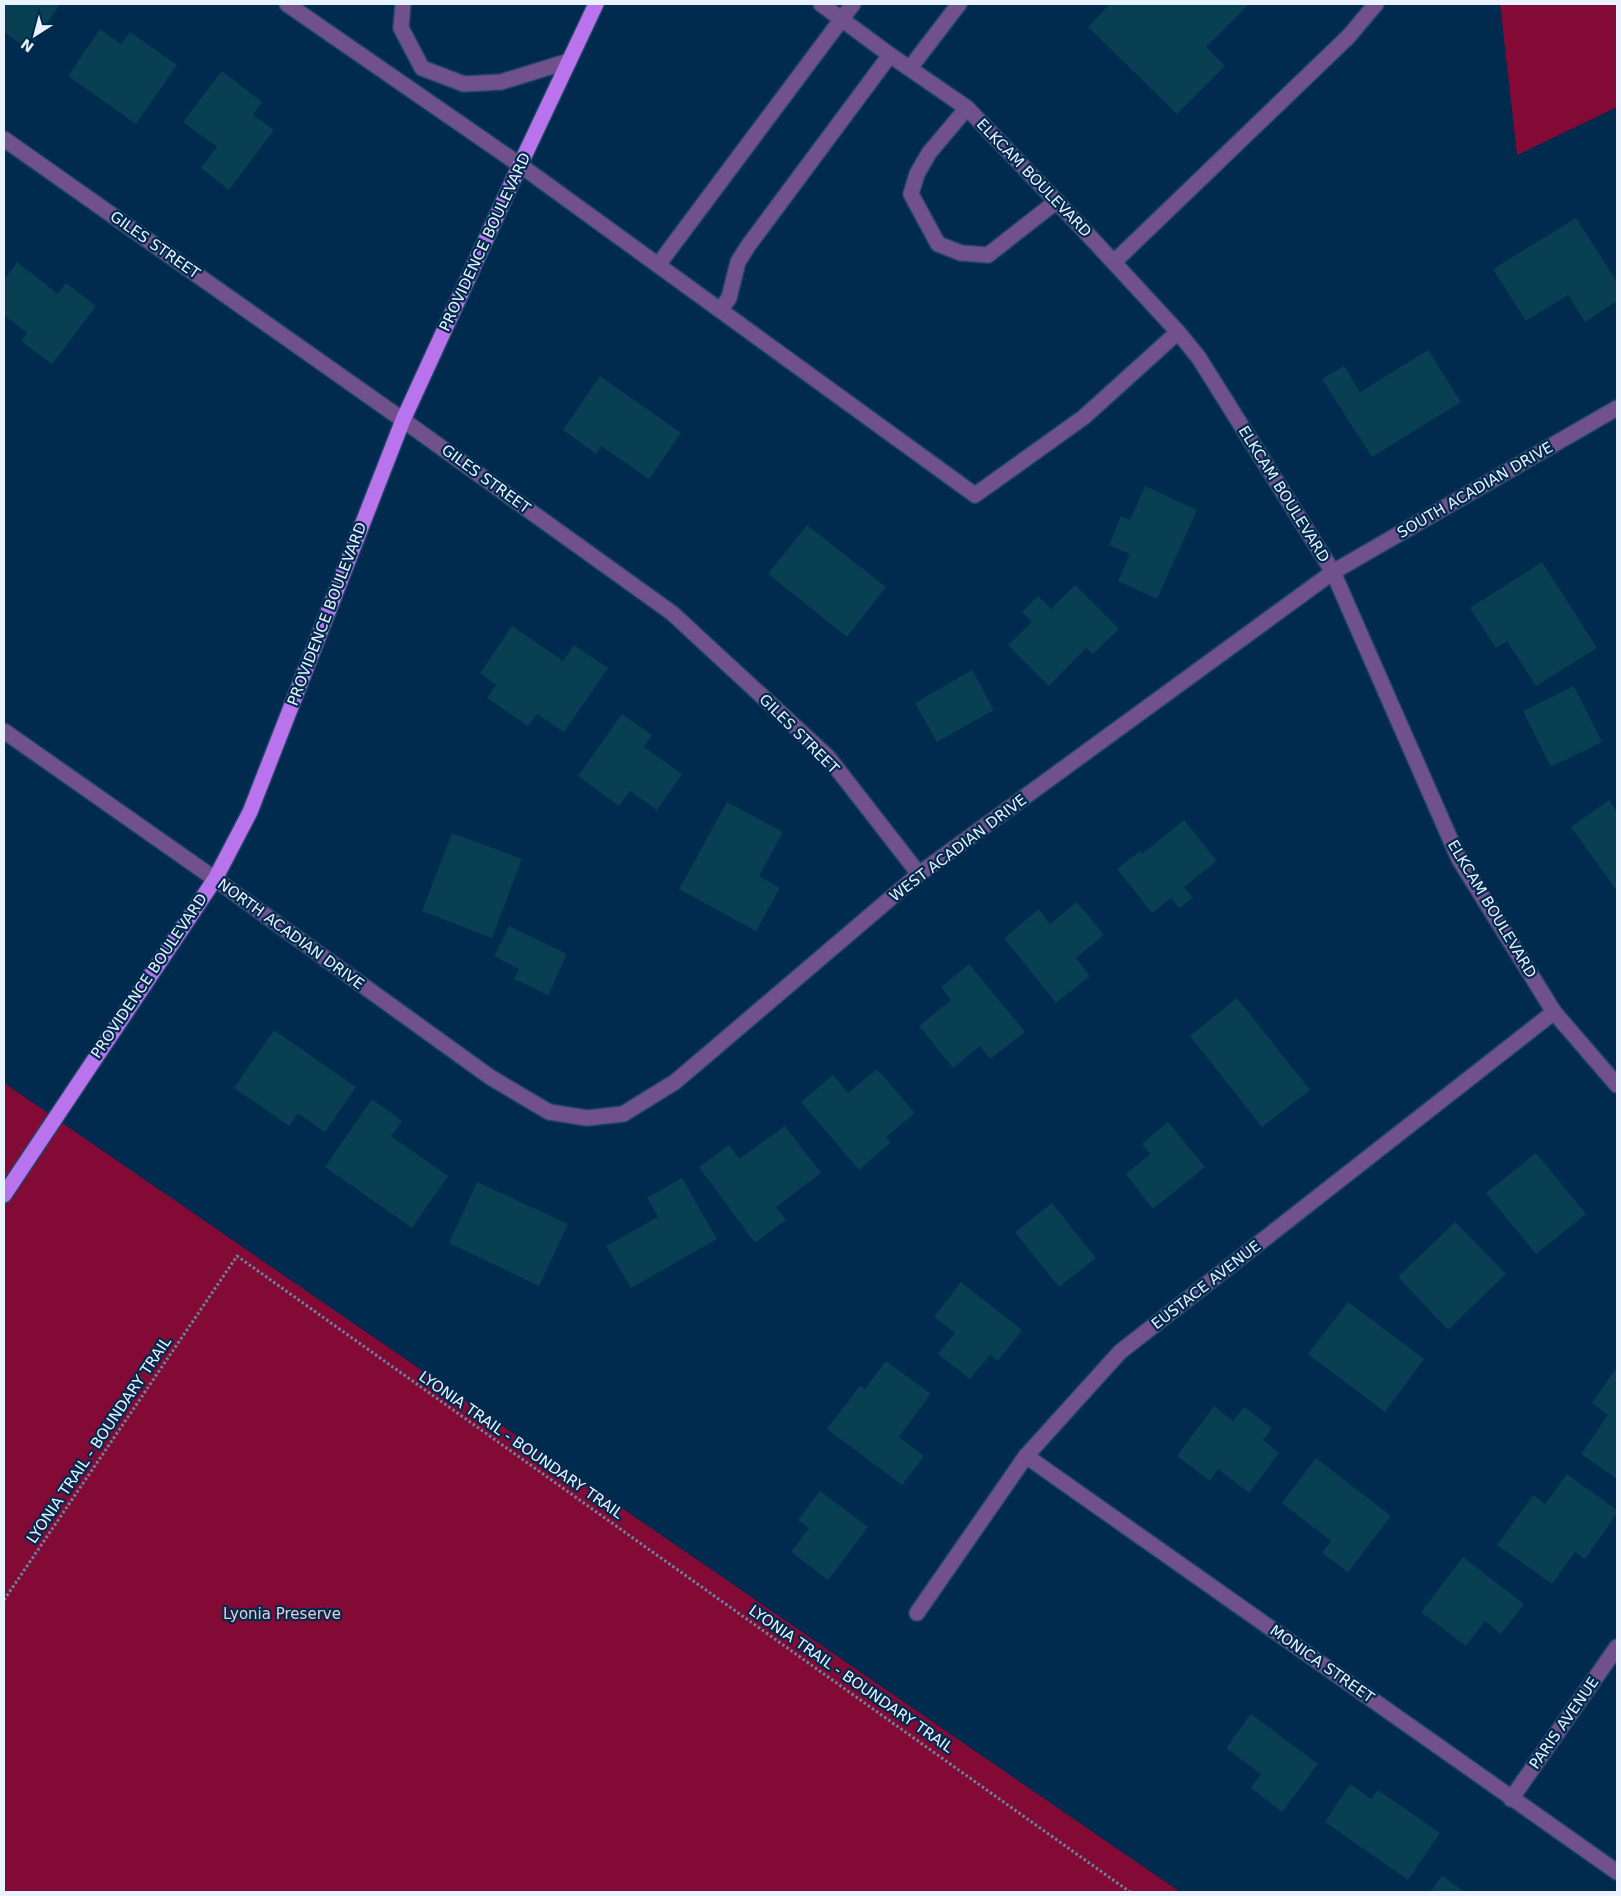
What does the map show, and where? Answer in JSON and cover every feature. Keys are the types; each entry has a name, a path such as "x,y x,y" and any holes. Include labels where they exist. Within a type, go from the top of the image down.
{"main road":[{"name":"PROVIDENCE BOULEVARD","path":"4,1195 215,879 250,812 403,420 596,4"}],"street":[{"path":"287,4 520,165 975,494 1084,417 1178,332"},
{"path":"403,4 401,28 422,68 464,84 501,82 570,61"},
{"name":"ELKCAM BOULEVARD","path":"821,4 890,55 967,108 1114,262 1200,358 1333,572 1459,859 1554,1012 1617,1084"},
{"path":"658,265 853,4"},
{"path":"910,68 958,4"},
{"path":"1114,262 1349,36 1376,4"},
{"path":"720,310 729,298 738,262 748,246 890,55"},
{"path":"967,108 929,154 917,174 911,194 938,244 961,253 988,255 1057,201"},
{"name":"GILES STREET","path":"4,139 403,420 672,613 828,758 919,874"},
{"name":"SOUTH ACADIAN DRIVE","path":"1333,572 1617,408"},
{"name":"WEST ACADIAN DRIVE","path":"587,1118 623,1114 675,1082 919,874 1333,572"},
{"name":"NORTH ACADIAN DRIVE","path":"4,731 215,879 490,1078 549,1112 587,1118"},
{"name":"EUSTACE AVENUE","path":"917,1614 1026,1456 1120,1352 1554,1012"},
{"name":"MONICA STREET","path":"1026,1456 1617,1872"},
{"name":"PARIS AVENUE","path":"1511,1798 1617,1647"}],"path":[{"name":"LYONIA TRAIL - BOUNDARY TRAIL","path":"4,1600 237,1256 1130,1892"}],"green space":[{"path":"1500,4 1617,4 1617,107 1517,155"},
{"name":"Lyonia Preserve","path":"4,1083 1180,1892 4,1892"}],"building":[{"path":"4,4 60,4 29,50 4,32"},
{"path":"1110,4 1249,4 1206,47 1225,66 1177,114 1088,27"},
{"path":"100,29 121,44 130,32 177,65 136,124 68,76"},
{"path":"222,71 262,102 253,115 274,130 229,190 201,168 217,147 183,122"},
{"path":"1576,218 1617,282 1617,301 1585,322 1568,295 1526,321 1493,269"},
{"path":"17,262 58,294 66,283 96,306 52,364 21,341 27,333 4,315 4,280"},
{"path":"1428,350 1461,402 1372,457 1322,379 1344,366 1360,392"},
{"path":"600,376 681,433 649,479 601,446 596,454 563,430"},
{"path":"1145,486 1197,510 1157,599 1118,581 1130,554 1109,545 1121,516 1130,520"},
{"path":"807,525 886,587 847,637 768,574"},
{"path":"1542,562 1597,648 1536,686 1507,641 1496,648 1470,608"},
{"path":"1075,585 1119,629 1093,654 1086,648 1049,686 1008,645 1032,622 1022,612 1038,596 1051,609"},
{"path":"512,626 563,661 574,645 608,668 564,732 537,714 528,726 487,698 496,685 480,673"},
{"path":"972,670 994,710 937,742 915,703"},
{"path":"1574,686 1602,742 1551,767 1523,711"},
{"path":"622,714 652,735 644,747 682,774 657,810 630,791 619,806 578,776"},
{"path":"1609,800 1617,812 1617,891 1571,827"},
{"path":"727,802 783,832 759,876 780,888 756,931 679,889"},
{"path":"1184,820 1217,861 1184,887 1193,898 1179,908 1171,898 1152,913 1117,869 1140,851 1142,854"},
{"path":"452,833 522,859 492,938 422,911"},
{"path":"1077,902 1104,935 1076,958 1090,976 1056,1003 1004,938 1039,909 1050,924"},
{"path":"509,926 567,954 548,995 514,979 519,969 494,956"},
{"path":"969,964 1025,1032 990,1059 980,1046 953,1068 919,1026 951,1000 941,987"},
{"path":"1237,998 1310,1090 1262,1127 1190,1036"},
{"path":"274,1030 356,1087 325,1132 298,1113 289,1126 234,1088"},
{"path":"877,1069 915,1113 886,1137 891,1142 859,1170 801,1102 833,1075 848,1093"},
{"path":"372,1099 402,1121 391,1136 448,1176 412,1228 325,1167"},
{"path":"1168,1122 1205,1167 1153,1209 1126,1174 1150,1154 1142,1144"},
{"path":"785,1126 821,1173 776,1207 786,1220 755,1243 699,1167 729,1145 739,1159"},
{"path":"1536,1153 1586,1214 1536,1254 1486,1193"},
{"path":"682,1178 717,1239 631,1288 606,1246 658,1217 647,1198"},
{"path":"477,1182 568,1224 539,1286 449,1243"},
{"path":"1052,1203 1096,1258 1059,1287 1015,1232"},
{"path":"1455,1222 1506,1274 1448,1330 1398,1277"},
{"path":"961,1282 1022,1330 998,1361 990,1355 970,1379 938,1354 955,1333 934,1317"},
{"path":"1348,1302 1424,1359 1385,1412 1308,1354"},
{"path":"886,1361 931,1394 899,1437 924,1456 902,1485 827,1429 860,1386 865,1389"},
{"path":"1617,1367 1617,1479 1581,1454 1608,1415 1592,1403"},
{"path":"1214,1406 1233,1421 1244,1407 1272,1428 1263,1440 1279,1453 1249,1493 1218,1469 1210,1481 1177,1456"},
{"path":"1316,1458 1391,1516 1348,1572 1322,1553 1331,1541 1282,1503"},
{"path":"1567,1474 1617,1510 1617,1513 1585,1559 1575,1552 1552,1584 1497,1545 1533,1495 1545,1504"},
{"path":"820,1491 868,1527 828,1580 791,1552 809,1528 798,1520"},
{"path":"1463,1557 1524,1604 1501,1634 1485,1621 1466,1646 1421,1612"},
{"path":"1251,1714 1318,1764 1282,1812 1251,1788 1261,1774 1226,1748"},
{"path":"1350,1784 1371,1799 1378,1790 1440,1833 1408,1880 1325,1822"},
{"path":"1442,1876 1465,1892 1430,1892"}]}
